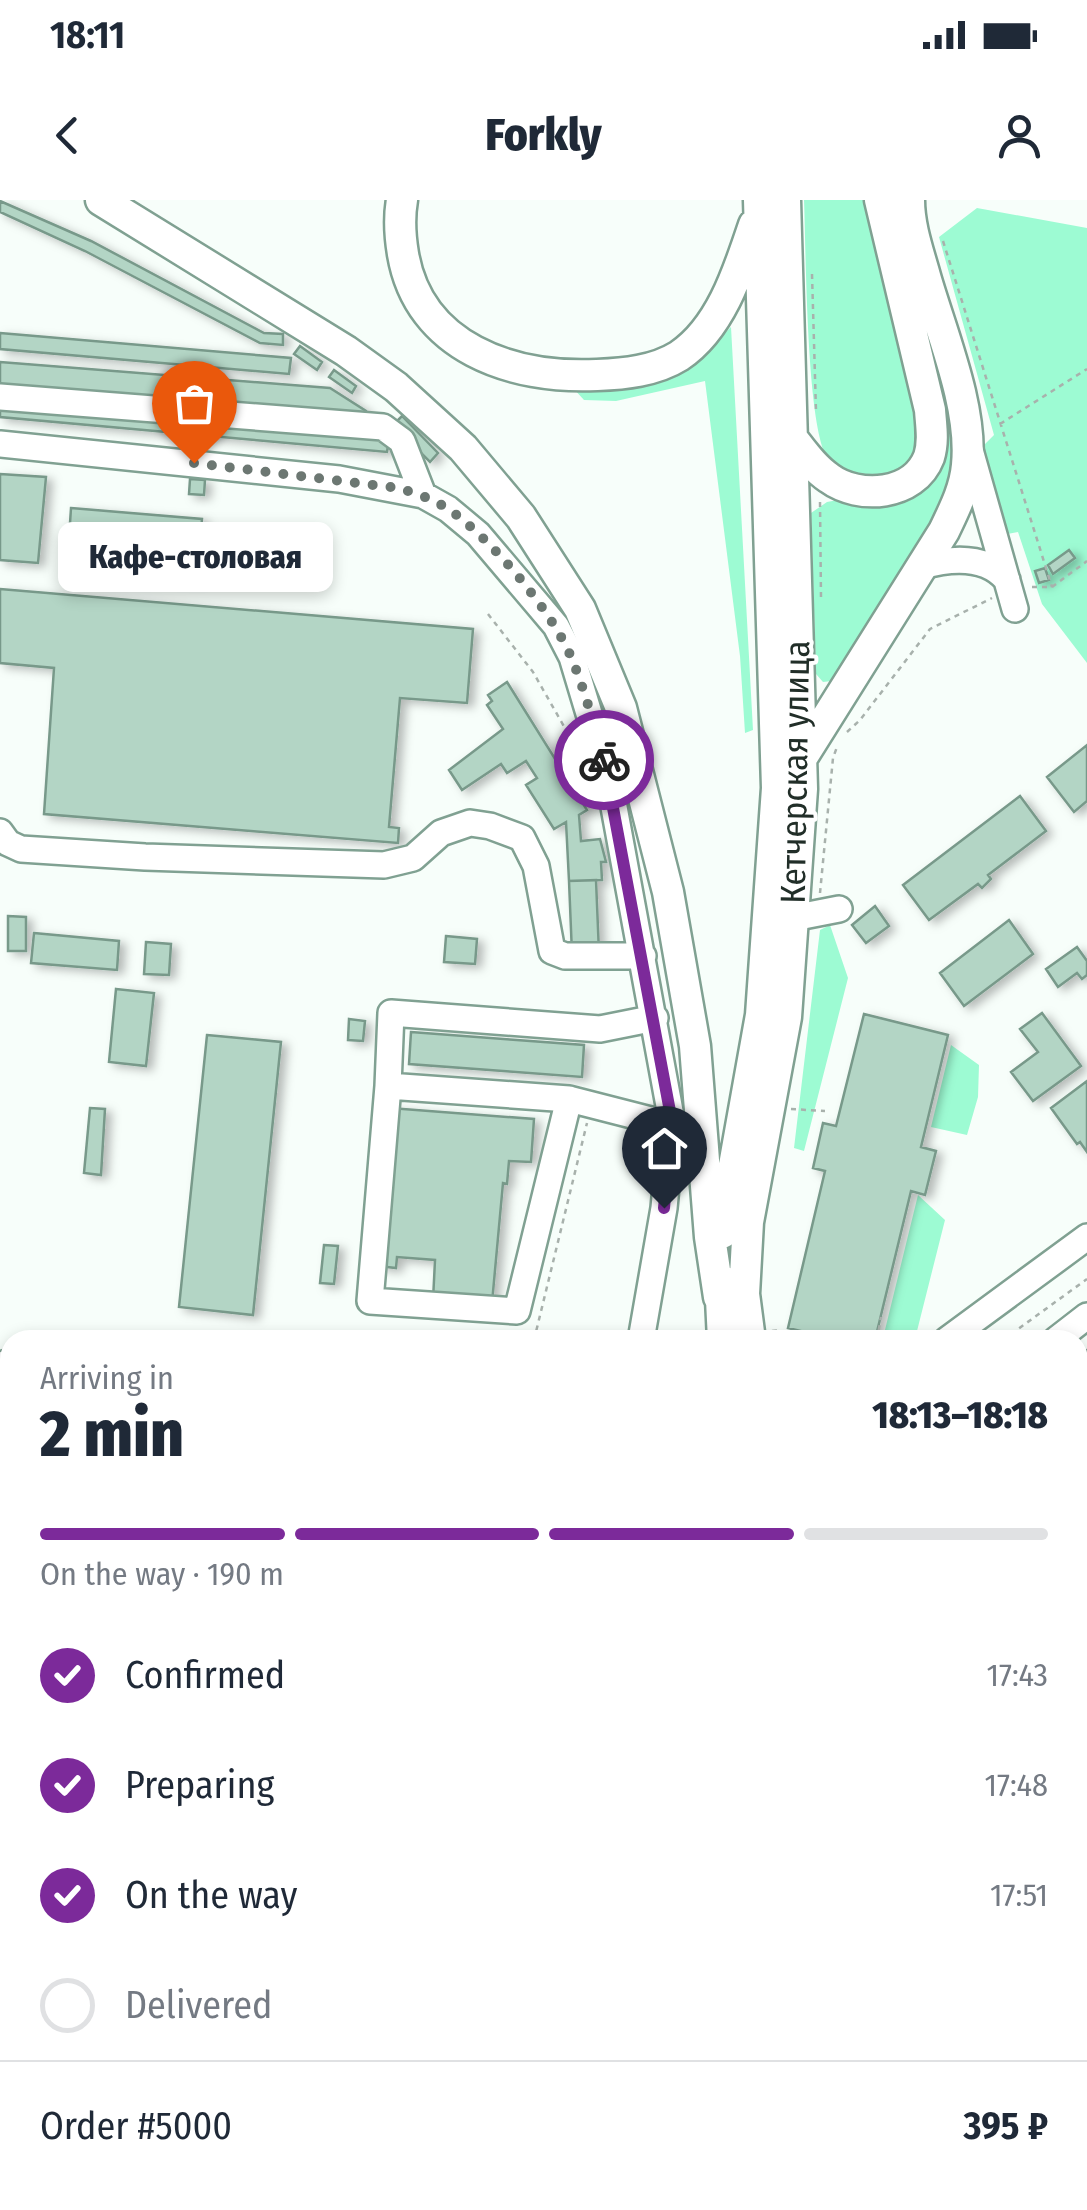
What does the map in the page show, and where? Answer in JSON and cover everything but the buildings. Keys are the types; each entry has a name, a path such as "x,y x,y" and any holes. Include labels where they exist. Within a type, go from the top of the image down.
{"main road":[{"path":"101,200 346,351 396,387 464,448 510,504 580,609 621,708 668,892 695,1046 710,1237 719,1297"},
{"path":"402,200 401,241 406,272 419,301 439,328 464,348 494,362 536,372 584,376 654,367 679,356 704,333 768,202"},
{"path":"792,438 830,480 867,491 902,486 918,475 928,458 932,437 930,410 880,200"},
{"path":"801,759 944,531 967,468 968,441 962,407 913,232 909,200"},
{"name":"Кетчерская улица","path":"722,1330 719,1297 723,1218 761,1015 777,788 768,202"},
{"name":"Кетчерская улица","path":"761,1330 744,1294 748,1222 786,1017 816,914 802,789 792,438 768,202"}],"street":[{"path":"0,397 383,428 402,442 423,496"},
{"path":"968,441 1010,592"},
{"path":"0,444 339,478 423,496 448,509 478,534 547,614 572,657 609,780 672,1122 664,1208 643,1330"},
{"path":"922,566 940,561 975,561 1000,571 1010,592"},
{"path":"0,832 8,843 21,849 384,865 413,858 442,833 470,824 490,826 522,838 536,866 552,951 565,956 643,956"},
{"path":"580,1102 517,1310 370,1301 391,1014 600,1029 654,1018"},
{"path":"388,1086 580,1102 672,1122"},
{"path":"961,1330 1087,1238"}],"path":[{"path":"943,241 1052,588"},
{"path":"998,425 1087,369"},
{"path":"816,914 833,758 841,737 860,720 930,629 1010,592 1052,588 1087,561"},
{"path":"488,614 533,672 580,757"},
{"path":"536,1330 580,1102"},
{"path":"791,1108 824,1111"},
{"path":"1017,1330 1087,1279"},
{"path":"879,1330 881,1317"}],"green space":[{"path":"804,200 870,200 919,413 917,452 906,465 876,480 838,468 828,459 821,441 811,376"},
{"path":"888,200 954,412 952,494 832,681 823,682 816,674 811,513 827,502 926,484"},
{"path":"977,208 1087,228 1087,663 1042,604 1018,532 1002,535 979,450 994,435 939,237"},
{"path":"731,327 753,730 745,733 740,656 705,381 616,401 584,400 573,388 704,353"},
{"path":"830,925 848,978 804,1151 794,1148 820,930"},
{"path":"951,1045 979,1065 978,1097 967,1135 931,1127"},
{"path":"918,1195 945,1220 917,1330 885,1330"}],"way so far":[{"path":"194,463 398,488 448,509 478,534 556,626 572,657 604,760"}],"place":[{"name":"Кафе-столовая","path":"194,463"}],"route":[{"path":"604,760 672,1122 664,1208"}]}
